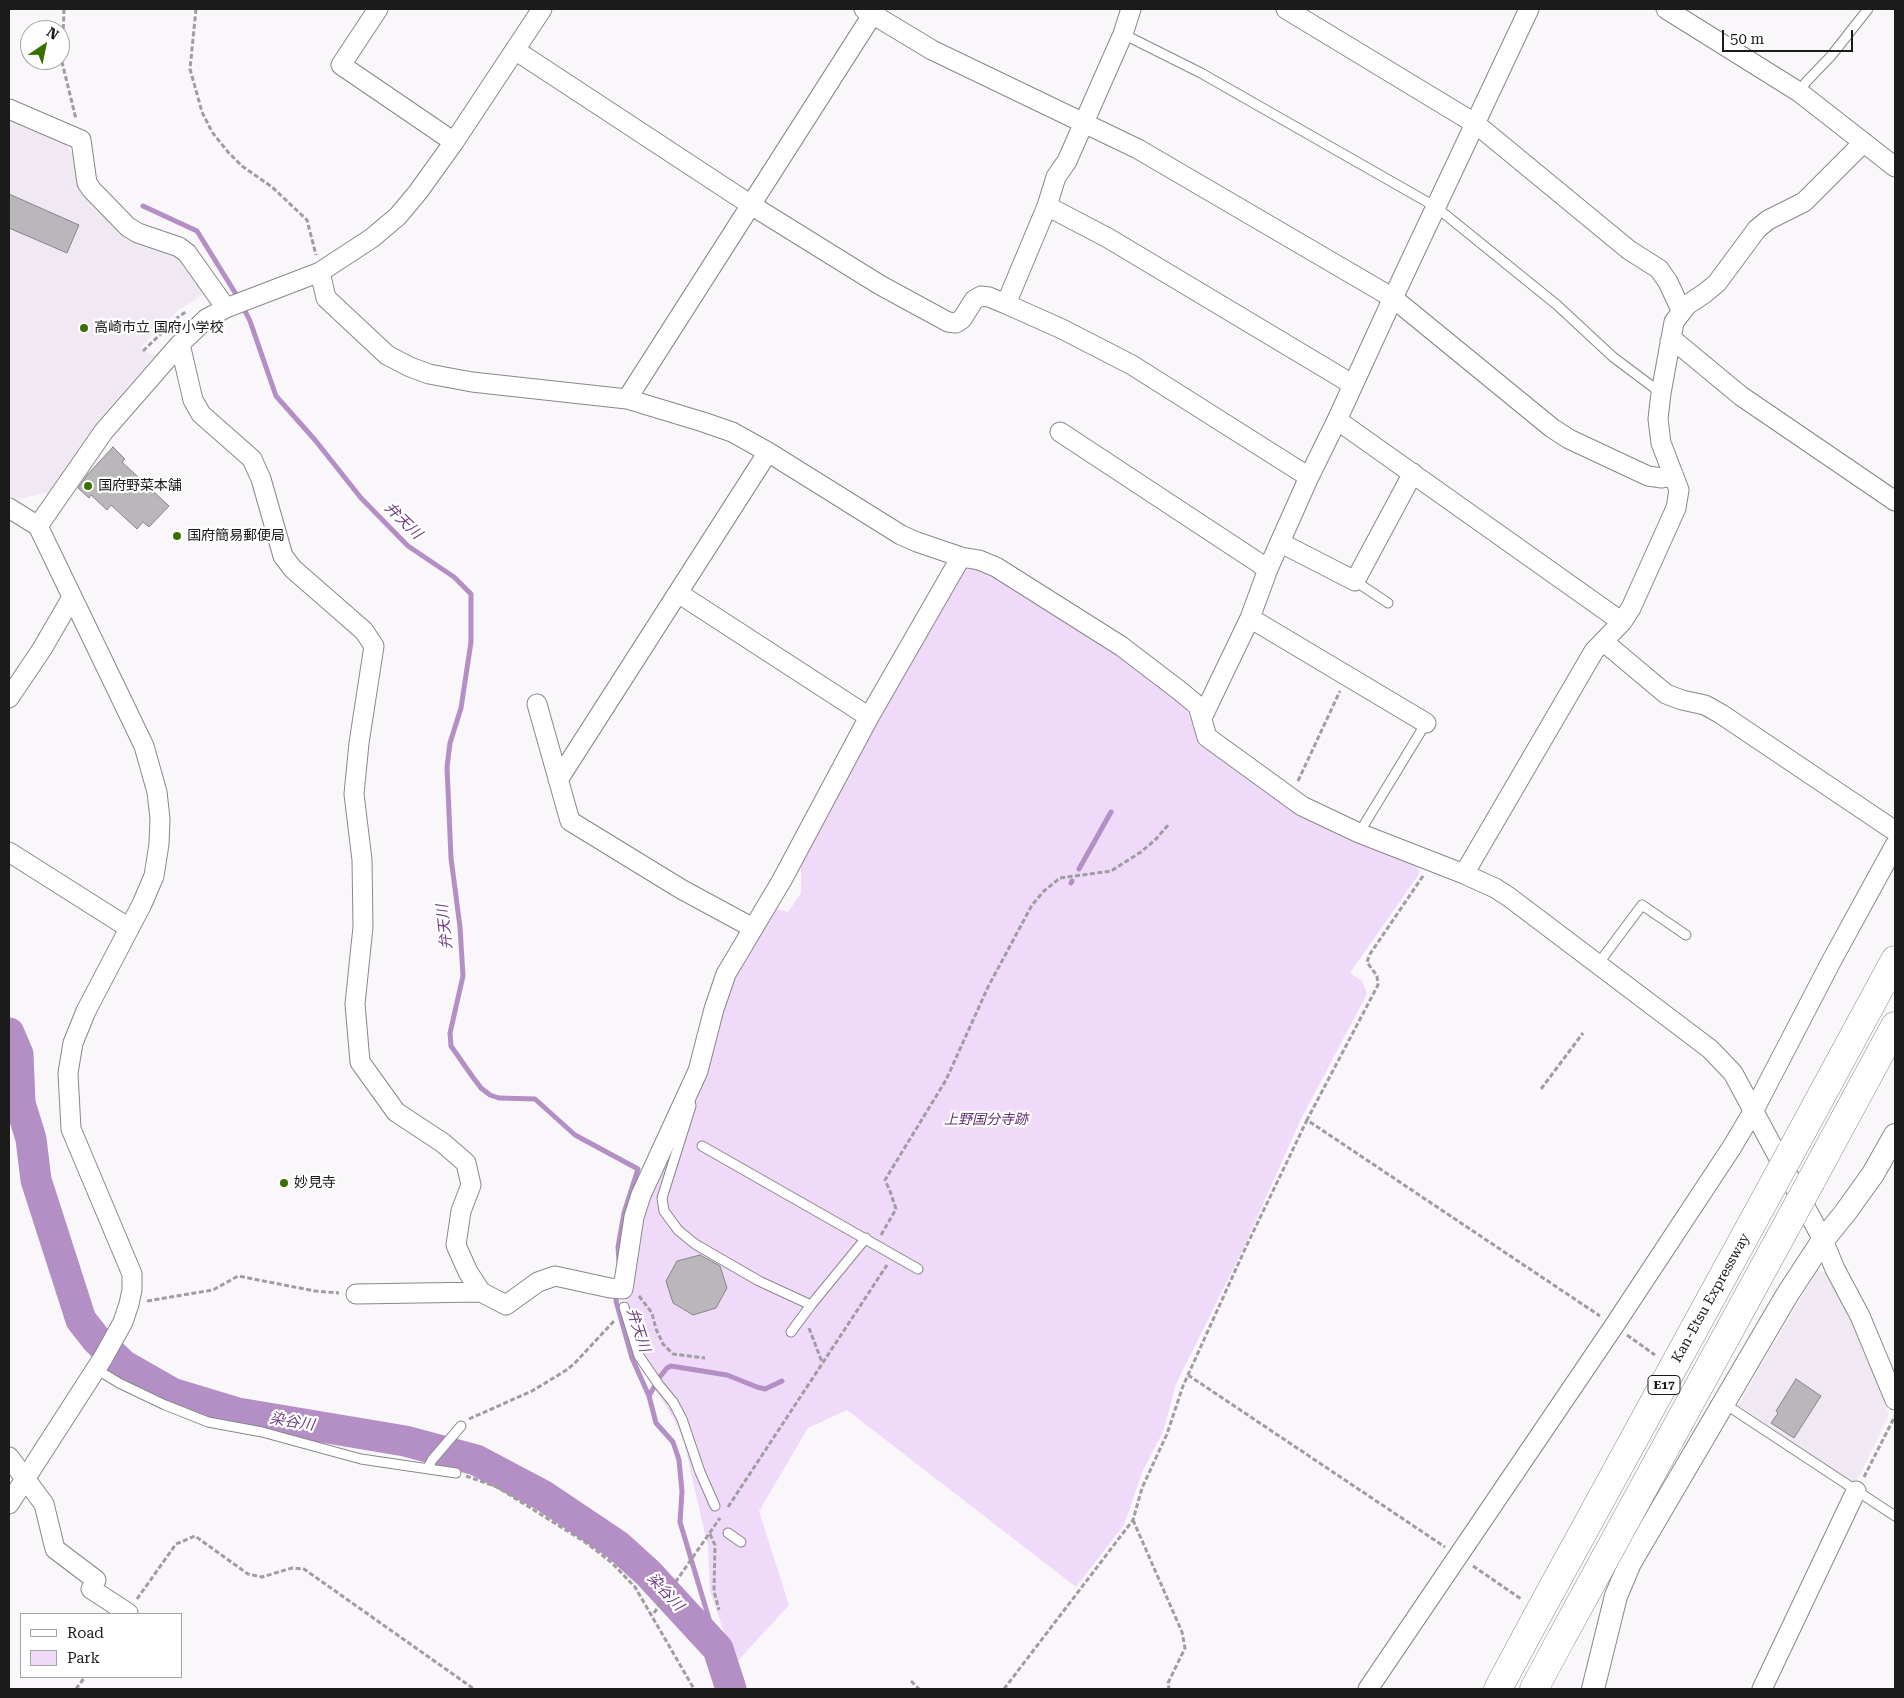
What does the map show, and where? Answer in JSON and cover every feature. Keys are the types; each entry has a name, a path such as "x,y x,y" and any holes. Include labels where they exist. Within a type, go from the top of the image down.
{"highway":[{"name":"Kan-Etsu Expressway","path":"1498,1689 1895,960"},
{"name":"E17","path":"1534,1689 1895,1026"}],"street":[{"path":"378,9 341,65 454,142"},
{"path":"38,526 104,431 180,344 206,319 231,307 320,272 372,238 398,216 454,142 542,9"},
{"path":"1006,304 1047,206 1056,177 1068,161 1123,34 1131,9"},
{"path":"1286,9 1476,124 1629,250 1659,269 1668,282 1681,310"},
{"path":"1202,718 1250,618 1268,569 1352,384 1529,9"},
{"path":"1666,9 1799,92 1895,168"},
{"path":"627,399 751,205 871,10 932,50 1138,149 1392,298 1544,422 1569,439 1648,476 1662,478 1674,476"},
{"path":"515,50 751,205 880,285 948,322 956,323 962,319 974,300 981,296 1006,304 1062,329 1132,365 1310,476"},
{"path":"9,109 81,140 87,182 92,190 128,227 187,253 231,307"},
{"path":"1464,874 1594,651 1622,622 1638,597 1676,508 1679,490 1659,436 1658,418 1660,393 1674,322 1681,310 1717,283 1757,229 1768,220 1804,202 1863,143"},
{"path":"1047,206 1108,238 1352,384"},
{"path":"320,272 326,298 387,355 410,367 429,374 472,382 627,399 732,432 768,452 901,535 961,557 979,560 996,567 1121,646 1198,706 1207,737 1290,799 1317,814 1359,833 1464,874 1495,888 1509,897 1720,1057 1733,1073 1823,1240 1835,1269 1860,1316 1895,1400"},
{"path":"1670,341 1677,343 1741,396 1895,501"},
{"path":"180,344 193,400 201,414 252,460 261,479 283,556 293,570 364,631 374,646 359,743 354,794 362,860 363,927 355,1004 360,1062 396,1112 442,1143 466,1163 471,1185 461,1211 456,1244 468,1272 481,1292"},
{"path":"1337,420 1622,622"},
{"path":"1060,432 1268,569"},
{"path":"558,780 768,452"},
{"path":"1281,543 1355,581 1413,473"},
{"path":"9,508 38,526 144,746 157,792 160,819 159,844 154,876 73,1043 68,1073 72,1129 132,1274 132,1290 129,1304 124,1322 100,1363 9,1504"},
{"path":"356,1294 481,1292 506,1305 538,1282 555,1276 610,1288 623,1298 634,1217 641,1194 657,1156 687,1095 702,1057 726,974 804,842 869,717 961,557"},
{"path":"678,593 869,717"},
{"path":"9,698 42,650 72,599"},
{"path":"1250,618 1426,723"},
{"path":"1604,642 1666,694 1705,705 1721,714 1895,832"},
{"path":"537,704 570,821 681,889 753,928"},
{"path":"1368,1689 1614,1326 1754,1110 1832,960 1895,845"},
{"path":"9,852 129,928"},
{"path":"1593,1689 1616,1596 1630,1563 1725,1404 1787,1295 1823,1240 1873,1174 1895,1136"},
{"path":"9,1457 24,1480 44,1504 55,1549 96,1580 91,1589 128,1613"},
{"path":"1762,1689 1856,1491"}],"lane":[{"path":"1799,92 1831,56 1868,9"},
{"path":"1123,34 1201,73 1436,207 1557,305 1613,357 1660,393"},
{"path":"1355,581 1388,603"},
{"path":"1359,833 1426,723"},
{"path":"1598,964 1642,905 1686,935"},
{"path":"687,1095 691,1106 662,1198 664,1211 678,1230 695,1244 758,1282 810,1305"},
{"path":"702,1146 918,1269"},
{"path":"791,1332 810,1305 866,1238"},
{"path":"623,1298 640,1356 658,1384 673,1402 682,1419 700,1472 715,1506"},
{"path":"100,1363 119,1383 165,1405 208,1422 262,1432 361,1459 430,1464 456,1473"},
{"path":"1725,1404 1895,1516"},
{"path":"430,1464 458,1429"},
{"path":"728,1533 741,1542"}],"path":[{"path":"64,9 62,62 81,140"},
{"path":"196,9 190,70 202,112 212,132 228,152 242,166 272,187 307,220 320,272"},
{"path":"1290,799 1347,675"},
{"path":"876,1244 896,1209 885,1180 946,1080 988,987 1032,905 1044,891 1060,878 1112,870 1156,840 1169,824"},
{"path":"1004,1689 1132,1520 1142,1488 1167,1434 1188,1375 1245,1249 1307,1120 1378,985 1376,976 1367,962 1370,954 1433,861"},
{"path":"1541,1089 1584,1033"},
{"path":"1307,1120 1661,1359"},
{"path":"654,1612 710,1533 894,1254"},
{"path":"129,1304 213,1290 238,1276 315,1291 356,1294"},
{"path":"623,1298 632,1288 645,1302 652,1313 656,1329 664,1344 673,1354 705,1358"},
{"path":"803,1315 823,1362"},
{"path":"458,1429 471,1417 532,1391 565,1371 574,1364 618,1316"},
{"path":"1188,1375 1458,1556"},
{"path":"1856,1491 1895,1416"},
{"path":"456,1473 497,1487 585,1542 611,1562 635,1587 694,1689"},
{"path":"1132,1520 1182,1632 1185,1648 1168,1683 1169,1689"},
{"path":"710,1533 715,1544 714,1591 719,1610"},
{"path":"128,1613 176,1544 195,1536 248,1574 262,1578 292,1568 304,1569 474,1689"},
{"path":"76,1689 84,1678"},
{"path":"911,1681 919,1689"}],"shaded area":[{"name":"高崎市立 国府小学校","path":"9,119 64,143 73,154 80,184 175,253 208,292 180,309 140,348 155,355 96,423 51,492 9,501"},
{"path":"1817,1271 1831,1272 1848,1305 1889,1415 1855,1485 1738,1405"}],"green space":[{"name":"上野国分寺跡","path":"977,565 1129,661 1187,710 1194,729 1211,748 1418,865 1419,874 1350,973 1362,981 1367,994 1301,1119 1243,1249 1176,1384 1163,1432 1143,1470 1124,1525 1076,1587 847,1410 808,1428 759,1511 789,1605 735,1664 710,1591 708,1547 684,1442 676,1423 636,1357 624,1315 639,1219 727,988 770,907 788,912 801,893 801,860 873,716 966,566"}],"building":[{"path":"9,194 79,225 67,253 9,228"},
{"path":"113,447 125,459 122,462 169,506 149,527 143,522 137,529 111,505 107,510 91,495 89,498 78,488"},
{"path":"700,1255 720,1266 727,1288 716,1308 693,1315 673,1303 666,1281 677,1261"},
{"path":"1796,1379 1821,1396 1794,1438 1771,1423 1778,1413 1776,1411"}],"waterway":[{"name":"弁天川","path":"143,206 197,231 239,299"},
{"name":"弁天川","path":"243,307 250,321 276,396 315,440 361,498 408,546 454,577 471,594 471,642 461,708 450,743 447,767 451,858 460,927 463,976 450,1033 451,1046 481,1088 490,1095 499,1098 535,1099 575,1135 638,1169 624,1213 618,1247 619,1262"},
{"path":"1079,869 1111,812"},
{"name":"染谷川","path":"9,1033 18,1054 20,1103 31,1139 36,1180 81,1320 96,1339 123,1365 172,1393 238,1413 405,1441 476,1460 544,1496 617,1545 648,1573 718,1649 731,1689"},
{"name":"弁天川","path":"617,1292 616,1301 632,1358 649,1396 656,1423 673,1442 679,1460 682,1491 680,1522 718,1649"},
{"path":"659,1378 671,1366 727,1375 765,1389 782,1381"},
{"path":"649,1396 654,1387"}],"place":[{"name":"高崎市立 国府小学校","path":"84,328"},
{"name":"国府野菜本舗","path":"88,486"},
{"name":"国府簡易郵便局","path":"177,536"},
{"name":"妙見寺","path":"284,1183"}]}
